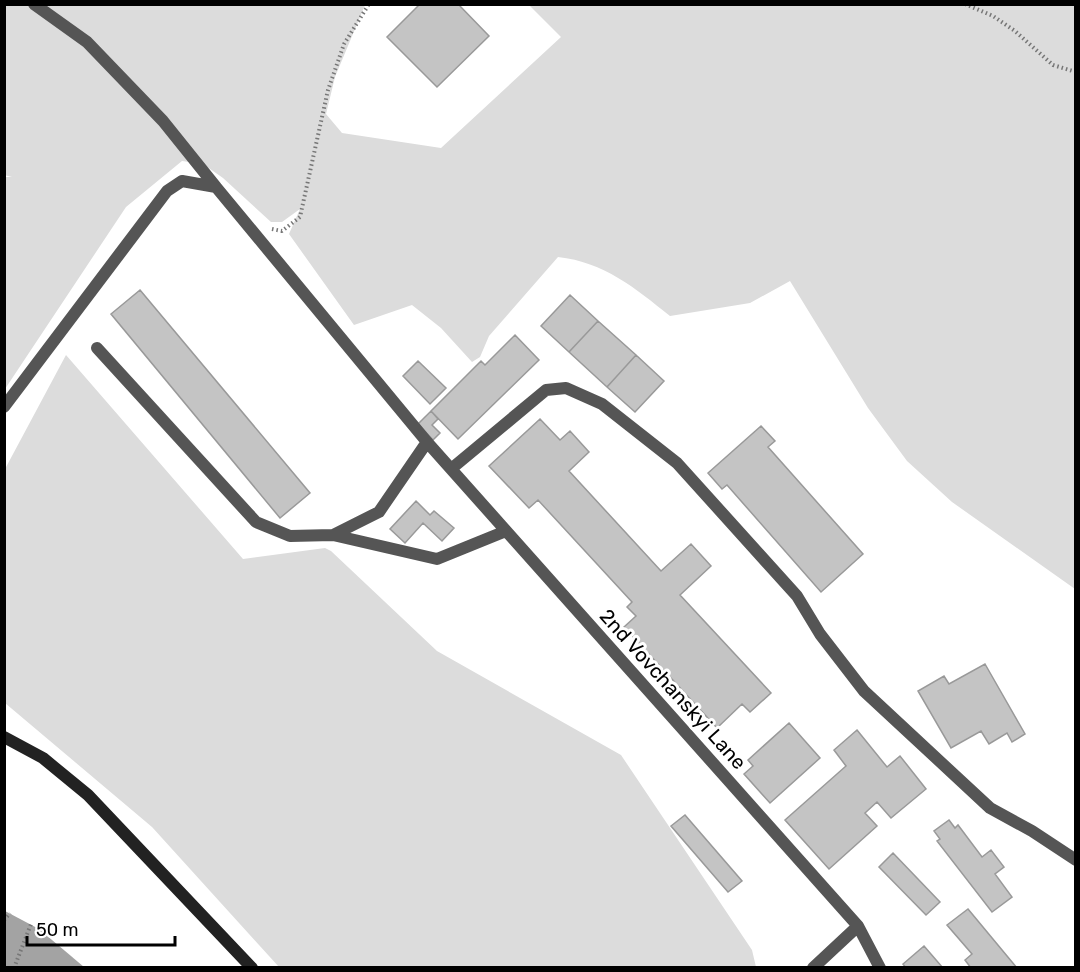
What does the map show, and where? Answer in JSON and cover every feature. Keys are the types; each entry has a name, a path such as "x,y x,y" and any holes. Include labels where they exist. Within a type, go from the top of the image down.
{"street":[{"path":"4,737 43,758 88,795 252,968"}],"lane":[{"name":"2nd Vovchanskyi Lane","path":"34,4 87,42 164,122 427,442 858,926 880,968"},
{"path":"4,407 167,191 182,180 216,187"},
{"path":"97,348 256,522 290,536 333,535 436,559 506,531"},
{"path":"451,469 546,390 566,388 602,404 677,463 797,596 820,634 872,699 990,808 1032,831 1076,860"},
{"path":"333,535 379,512 427,442"},
{"path":"813,968 858,926"}],"path":[{"path":"248,225 282,231 300,217 328,90 344,44 369,4"},
{"path":"965,4 1000,21 1053,65 1076,72"},
{"path":"4,920 10,913"},
{"path":"14,968 31,924"}],"shaded area":[{"path":"5,5 365,5 335,77 326,114 342,133 441,148 561,37 529,5 1075,5 1075,589 952,502 907,461 868,408 790,281 750,303 670,316 631,286 604,270 590,264 558,257 489,336 480,357 472,362 441,328 412,305 354,325 289,234 300,209 282,222 271,222 223,178 203,164 182,161 126,207 5,389 4,177 12,177 4,175"},
{"path":"66,355 243,559 325,548 331,551 437,651 621,755 752,950 756,967 279,967 152,827 5,703 5,469"},
{"path":"5,911 39,929 84,967 5,967"}],"building":[{"path":"420,4 458,4 489,36 437,87 387,37"},
{"path":"140,290 310,493 280,518 111,314"},
{"path":"570,295 598,321 569,352 541,326"},
{"path":"598,321 636,355 607,387 569,352"},
{"path":"515,335 539,360 458,439 431,411 481,361 485,365"},
{"path":"636,355 664,381 635,412 607,387"},
{"path":"418,361 446,388 430,404 403,376"},
{"path":"431,411 438,419 432,425 440,433 433,440 418,424"},
{"path":"540,419 560,440 570,431 589,452 569,471 661,571 691,544 711,566 680,595 771,693 750,712 742,704 717,728 624,627 636,616 627,607 632,602 538,500 529,508 489,466"},
{"path":"761,426 775,441 768,447 863,554 821,592 727,485 722,489 708,473"},
{"path":"416,501 430,515 434,511 454,528 442,541 423,523 405,543 390,529"},
{"path":"985,664 1025,734 1012,742 1007,733 989,744 981,731 951,748 918,691 944,676 949,684"},
{"path":"789,723 820,758 770,803 744,774 753,766 748,760"},
{"path":"857,730 887,767 900,756 926,789 891,818 877,802 865,813 877,826 829,869 785,820 846,766 834,750"},
{"path":"685,815 742,881 728,892 671,826"},
{"path":"949,820 955,828 958,825 982,857 991,850 1004,867 995,874 1012,897 992,912 937,841 940,839 934,831"},
{"path":"893,853 940,902 926,915 879,867"},
{"path":"968,909 1017,968 971,968 965,960 972,954 947,925"},
{"path":"924,946 943,968 906,968 903,964"}]}
